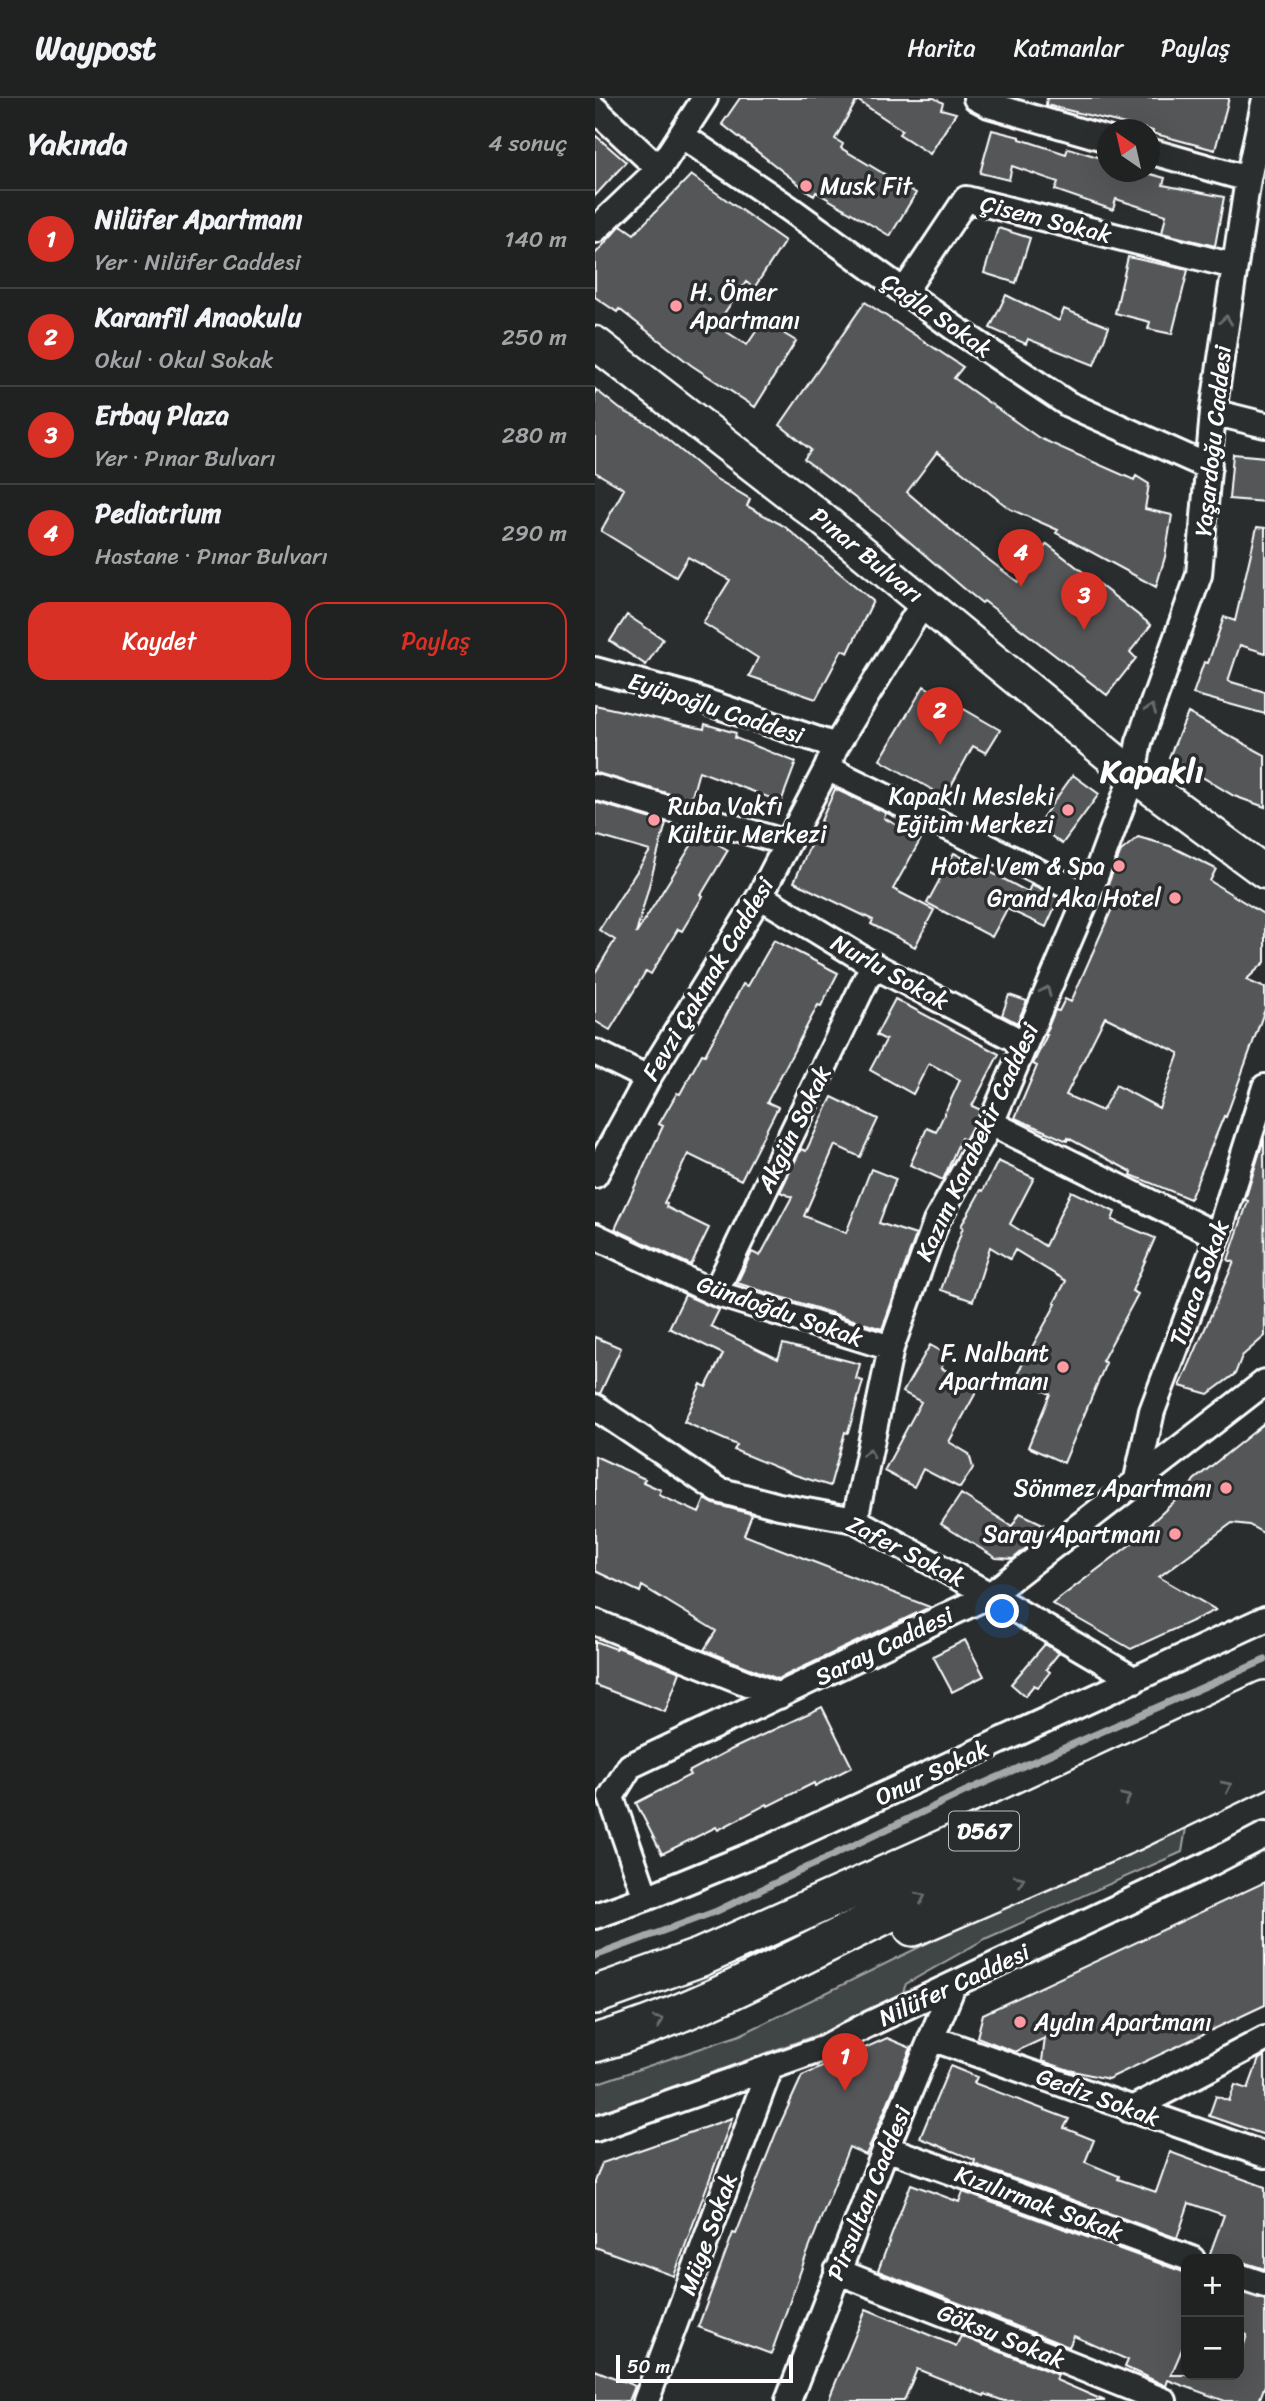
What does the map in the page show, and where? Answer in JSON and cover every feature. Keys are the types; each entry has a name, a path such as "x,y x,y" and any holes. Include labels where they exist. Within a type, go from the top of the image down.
{"highway":[{"path":"701,1957 949,1821 1265,1676"},
{"name":"D567","path":"595,1995 701,1957 988,1829 1265,1700"},
{"name":"D567","path":"595,2043 632,2033 727,1992 1042,1838 1265,1733"},
{"path":"727,1992 868,1947 1132,1832 1265,1768"}],"main road":[{"name":"Pınar Bulvarı","path":"595,343 926,602 1133,775"},
{"path":"1133,775 1265,857"},
{"path":"1133,775 1265,872"}],"street":[{"path":"595,230 659,169 705,98"},
{"path":"977,98 989,105 1097,136"},
{"name":"Yaşardoğu Caddesi","path":"1133,775 1139,742 1199,575 1213,412 1248,179 1265,99"},
{"path":"595,109 659,169"},
{"name":"Çağla Sokak","path":"681,135 1068,404 1209,467"},
{"path":"1160,154 1248,179"},
{"name":"Çisem Sokak","path":"904,292 966,199 1234,266"},
{"path":"1213,412 1265,425"},
{"name":"Fevzi Çakmak Caddesi","path":"595,1175 648,1078 760,896 832,757 926,602"},
{"name":"Eyüpoğlu Caddesi","path":"595,670 686,695 832,757 1088,896"},
{"name":"Kazım Karabekir Caddesi","path":"855,1520 891,1348 936,1222 991,1122 1088,896 1133,775"},
{"path":"595,787 787,843"},
{"name":"Nurlu Sokak","path":"760,896 873,965 1023,1043"},
{"name":"Akgün Sokak","path":"715,1293 873,965"},
{"path":"595,1052 648,1078"},
{"name":"Tunca Sokak","path":"1137,1479 1152,1411 1218,1236 1265,1087"},
{"path":"991,1122 1218,1236"},
{"name":"Gündoğdu Sokak","path":"595,1236 715,1293 891,1348"},
{"name":"Saray Caddesi","path":"646,1898 611,1797 630,1766 991,1595 1265,1382"},
{"name":"Zafer Sokak","path":"595,1407 718,1490 779,1506 855,1520 991,1595 1135,1680"},
{"name":"Onur Sokak","path":"595,1916 771,1847 1265,1619"},
{"path":"595,1622 779,1696"},
{"name":"Nilüfer Caddesi","path":"595,2129 825,2048 863,2027 1265,1835"},
{"name":"Pirsultan Caddesi","path":"788,2401 837,2271 953,1986"},
{"name":"Gediz Sokak","path":"931,2038 1079,2089 1130,2110 1265,2155"},
{"path":"1130,2110 1265,2039"},
{"name":"Müge Sokak","path":"646,2401 770,2068"},
{"name":"Kızılırmak Sokak","path":"886,2148 1181,2255"},
{"name":"Göksu Sokak","path":"837,2271 1164,2401"},
{"path":"1244,2278 1265,2285"}],"shaded area":[{"path":"1186,1828 1182,1852 987,1938 906,1984 903,1992 833,2029 595,2115 595,2084 740,2035 940,1937"}],"building":[{"path":"740,98 934,98 943,103 941,109 956,113 930,154 899,134 902,130 857,100 835,139 843,144 841,148 916,193 890,236 816,192 814,196 722,124"},
{"path":"1047,98 1229,98 1215,150 1160,135 1160,119 1104,119 1046,105"},
{"path":"992,130 1066,154 1068,148 1097,157 1097,182 1160,182 1160,177 1165,178 1163,185 1224,197 1215,246 1162,233 1166,215 1116,199 1113,210 1055,190 1058,182 1012,166 1009,180 980,173"},
{"path":"595,135 626,162 595,196"},
{"path":"691,175 785,241 754,288 746,282 716,325 747,345 763,321 796,341 755,407 691,365 619,309 617,312 595,297 595,254 621,225 634,234"},
{"path":"998,228 1030,238 1016,283 984,273"},
{"path":"1128,257 1188,270 1172,334 1148,329 1150,322 1115,313"},
{"path":"1006,295 1059,321 1064,309 1109,327 1094,365 1028,339 1026,344 990,328"},
{"path":"865,302 963,367 954,378 1039,438 1134,480 1136,476 1149,484 1145,509 1172,515 1165,557 1156,587 1056,533 1058,530 1010,509 937,452 907,492 964,541 1018,582 1047,544 1151,625 1130,652 1136,658 1107,695 984,601 982,603 884,520 804,459 811,450 780,425"},
{"path":"595,389 620,409 650,425 713,477 750,499 747,506 784,526 873,601 848,653 842,650 816,699 749,676 758,658 703,623 730,580 688,557 676,577 601,531 624,489 595,472"},
{"path":"1233,454 1265,457 1265,502 1229,499"},
{"path":"1257,527 1265,528 1265,653 1240,645 1228,681 1265,692 1265,714 1193,694 1204,662 1208,663 1224,617 1235,621"},
{"path":"627,615 663,639 646,665 610,641"},
{"path":"924,686 1000,730 986,753 973,746 945,797 880,760"},
{"path":"595,705 704,729 705,724 736,733 735,738 796,762 781,802 699,771 691,800 595,773"},
{"path":"1188,713 1265,755 1265,807 1234,796 1169,757"},
{"name":"Kapaklı Mesleki Eğitim Merkezi","path":"1073,775 1099,794 1062,844 1037,825"},
{"path":"835,789 886,813 884,818 921,839 893,889 934,910 915,947 871,924 873,920 794,882"},
{"path":"595,802 666,823 636,934 699,833 728,850 682,931 678,929 651,974 646,971 610,1030 595,1021 595,973 615,940 599,930 650,851 595,835"},
{"path":"1138,837 1170,846 1216,869 1210,881 1265,915 1265,962 1246,980 1265,988 1265,1009 1226,1117 1224,1116 1190,1199 1131,1175 1132,1172 1068,1138 1067,1141 1015,1118 1037,1066 1033,1064 1055,1010 1059,1011 1065,999 1071,1002 1114,904 1102,900 1121,851","holes":["1105,1017 1179,1053 1159,1108 1116,1085 1102,1111 1066,1095"]},
{"path":"954,853 1028,892 1031,885 1059,898 1046,927 1007,909 992,937 927,903"},
{"path":"774,940 838,973 767,1102 778,1107 741,1180 688,1154 664,1203 667,1204 666,1207 709,1228 691,1265 615,1229 663,1126 659,1124 677,1093 680,1094 702,1054 705,1055 743,984 748,986"},
{"path":"1009,995 1027,1001 1017,1023 1002,1015"},
{"path":"895,999 999,1054 972,1106 981,1110 965,1140 961,1138 943,1180 910,1165 927,1128 936,1132 960,1080 929,1063 913,1094 870,1070 886,1040 876,1035"},
{"path":"832,1097 878,1119 860,1157 835,1145 804,1216 846,1233 871,1169 896,1179 879,1223 916,1235 882,1329 737,1283 752,1252 760,1256 792,1197 780,1192 801,1149 806,1151"},
{"path":"1264,1138 1265,1336 1242,1356 1235,1374 1208,1394 1180,1386 1234,1262 1228,1260 1248,1201 1245,1200"},
{"path":"998,1161 1034,1178 1010,1224 1045,1246 1071,1191 1115,1212 1112,1220 1155,1238 1132,1291 1138,1294 1102,1361 1106,1363 1064,1463 1028,1447 1050,1394 1016,1376 1066,1281 1015,1250 1010,1259 990,1247 973,1301 941,1290 963,1227 961,1226"},
{"path":"685,1295 719,1310 711,1326 778,1359 783,1344 860,1364 856,1379 863,1381 830,1486 792,1474 734,1450 737,1445 684,1422 701,1384 706,1387 723,1354 669,1328"},
{"path":"595,1337 621,1348 600,1394 595,1392"},
{"path":"930,1345 948,1355 941,1368 979,1387 949,1442 969,1454 973,1468 960,1488 923,1469 914,1487 884,1471 921,1402 903,1392"},
{"path":"1265,1423 1265,1534 1249,1525 1232,1523 1159,1577 1216,1610 1131,1649 1052,1604 1135,1541 1134,1539 1189,1488 1194,1480"},
{"path":"595,1456 645,1479 643,1482 661,1490 659,1495 699,1513 705,1499 752,1514 744,1535 930,1607 778,1679 704,1650 716,1631 642,1586 640,1592 595,1571"},
{"path":"961,1494 1012,1526 1020,1513 1043,1524 1031,1544 1013,1559 996,1558 941,1524"},
{"path":"965,1640 984,1676 952,1692 933,1656"},
{"path":"595,1641 680,1672 665,1712 595,1685"},
{"path":"1045,1644 1059,1653 1046,1669 1050,1672 1038,1687 1034,1685 1025,1696 1011,1684"},
{"path":"822,1707 852,1767 662,1854 636,1803 690,1775 688,1772 724,1753"},
{"path":"1265,1882 1265,2005 1108,2079 1042,2061 1045,2038 1015,2052 977,2037 983,2014"},
{"path":"887,2038 911,2048 866,2155 849,2147 771,2354 698,2327 733,2233 736,2234 802,2076"},
{"path":"1265,2056 1265,2135 1209,2116 1216,2096 1229,2101 1235,2085 1248,2089 1259,2059"},
{"path":"950,2066 977,2077 974,2083 1069,2119 1064,2128 1094,2140 1085,2162 1119,2176 1118,2179 1156,2192 1170,2152 1265,2187 1265,2269 1244,2263 1244,2254 1210,2254 1224,2215 1189,2203 1177,2238 974,2164 975,2160 920,2138"},
{"path":"732,2118 674,2276 595,2247 595,2182 602,2163"},
{"path":"911,2184 959,2202 963,2192 1181,2271 1181,2352 1171,2375 1181,2375 1181,2380 1244,2380 1244,2344 1247,2335 1244,2334 1244,2294 1265,2300 1265,2385 1259,2401 1225,2401 1168,2380 1166,2386 1125,2367 1128,2360 1074,2336 1069,2347 878,2271"},
{"path":"866,2309 956,2346 961,2336 1058,2375 1056,2380 1105,2401 1004,2401 985,2394 984,2396 917,2369 904,2401 828,2401"},
{"path":"595,2370 635,2386 629,2401 595,2401"}],"waterway":[{"path":"595,1956 717,1911 966,1791 1265,1660"}],"place":[{"name":"Musk Fit","path":"806,186"},
{"name":"H. Ömer Apartmanı","path":"676,306"},
{"name":"Pediatrium","path":"1021,587"},
{"name":"Erbay Plaza","path":"1084,630"},
{"name":"Karanfil Anaokulu","path":"940,745"},
{"name":"Kapaklı Mesleki Eğitim Merkezi","path":"1068,810"},
{"name":"Ruba Vakfı Kültür Merkezi","path":"654,820"},
{"name":"Hotel Vem & Spa","path":"1119,866"},
{"name":"Grand Aka Hotel","path":"1175,898"},
{"name":"F. Nalbant Apartmanı","path":"1063,1367"},
{"name":"Sönmez Apartmanı","path":"1226,1488"},
{"name":"Saray Apartmanı","path":"1175,1534"},
{"name":"Aydın Apartmanı","path":"1020,2022"},
{"name":"Nilüfer Apartmanı","path":"845,2091"}],"district":[{"name":"Kapaklı","path":"1152,771"}]}
